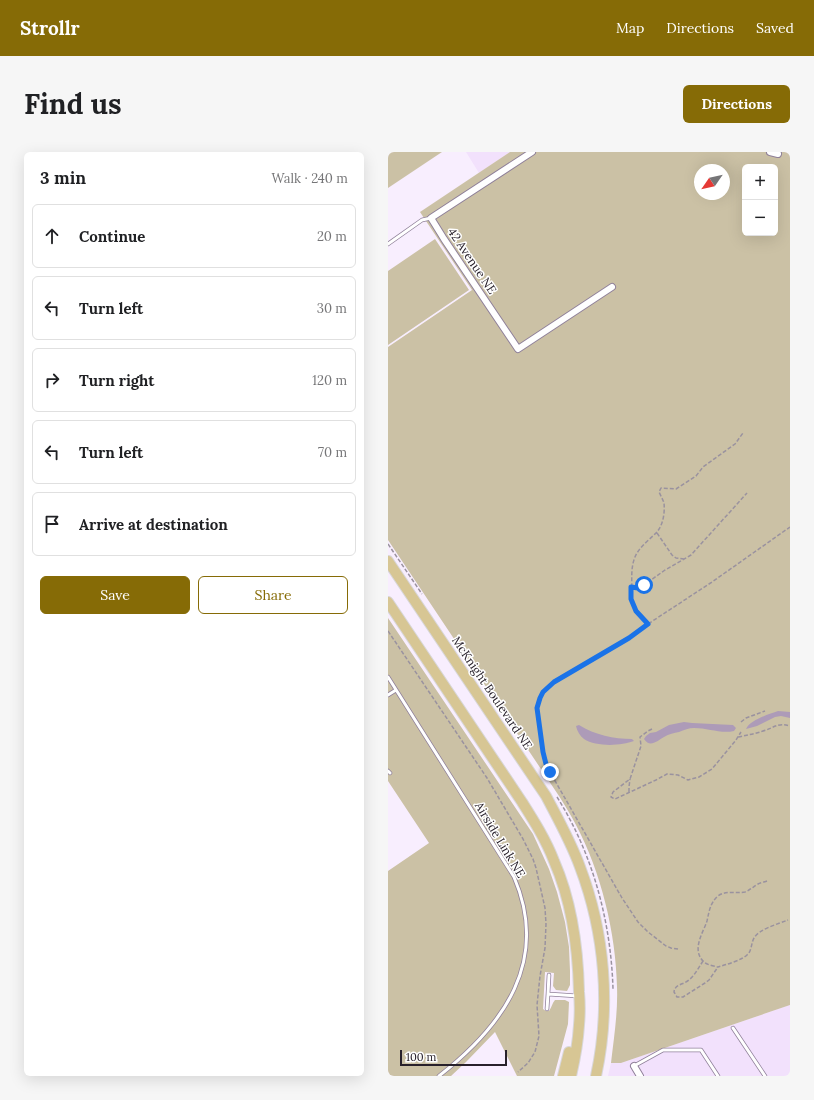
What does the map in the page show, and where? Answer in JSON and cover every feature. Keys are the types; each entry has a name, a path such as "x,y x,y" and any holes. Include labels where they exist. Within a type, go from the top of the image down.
{"main road":[{"name":"McKnight Boulevard NE","path":"388,561 546,796 568,837 590,898 597,926 602,962 605,1001 600,1059 596,1076"},
{"path":"388,602 522,802 554,860 563,883 570,912 578,967 580,1024 571,1076"},
{"path":"563,1076 574,1032 580,1024"}],"street":[{"path":"431,218 532,152"},
{"path":"770,152 778,154"},
{"name":"42 Avenue NE","path":"431,218 518,349 612,287"},
{"path":"634,1066 640,1076"}],"lane":[{"path":"388,244 422,220 431,218"},
{"name":"Airside Link NE","path":"388,676 514,877 522,901 526,925 527,940 524,959 520,975 512,995 494,1023 477,1042 453,1066 439,1076"},
{"path":"388,695 396,690"},
{"path":"547,1009 549,975"},
{"path":"548,994 579,996"},
{"path":"733,1028 765,1076"},
{"path":"634,1066 663,1050 701,1050 718,1076"}],"path":[{"path":"648,624 636,611 631,599 632,567 637,554 656,532 662,522 664,502 659,492 661,488 676,489 696,476 703,467 735,444 743,433"},
{"path":"631,587 638,588 644,585 664,570 691,555 747,493"},
{"path":"678,949 666,946 648,932 638,922 622,898 546,764 537,708 543,692 554,682 629,638 790,527"},
{"path":"656,532 672,555 676,558 684,559"},
{"path":"388,544 423,596"},
{"path":"741,722 746,718 765,711"},
{"path":"738,737 765,731 778,725 783,724 790,726"},
{"path":"629,792 630,778 641,746 640,737 652,728"},
{"path":"630,778 613,792 611,797 615,799 667,774 678,775 688,780 699,777 712,769 741,732"},
{"path":"556,796 572,822 599,891 610,945 613,991"},
{"path":"718,967 703,961 699,955 698,948 711,904 716,898 725,892 742,892 767,881"},
{"path":"703,961 689,980 677,986 674,992 677,997 683,997 705,983 709,980 718,967 747,956 757,934 788,920"}],"shaded area":[{"path":"388,152 442,152 388,188"},
{"path":"466,152 510,152 479,173"},
{"path":"510,152 790,152 790,1005 621,1063 611,1063 617,1006 614,946 606,903 585,843 559,796 388,540 388,347 472,290 420,212"},
{"path":"435,239 469,290 388,345 388,271"},
{"path":"388,618 533,834 549,869 565,922 569,947 570,971 570,985 567,991 556,990 553,986 554,973 545,972 543,1009 549,1011 555,1000 565,1000 569,1002 568,1024 554,1076 517,1076 495,1032 451,1076 388,1076 388,871 429,843 388,781"},
{"path":"778,711 790,712 790,718 781,716 775,717 757,726 746,729 756,720"},
{"path":"684,722 733,725 736,728 734,731 724,732 690,728 670,734 656,742 649,743 644,739 650,733 656,732 669,725"},
{"path":"579,725 598,734 632,739 634,741 616,745 589,742 578,732 576,726"},
{"path":"790,1005 790,1076 608,1076 611,1063 621,1063"}],"route":[{"path":"550,772 543,752 537,708 543,692 554,682 629,638 648,624 636,611 631,599 631,587 638,588 644,585"}]}
